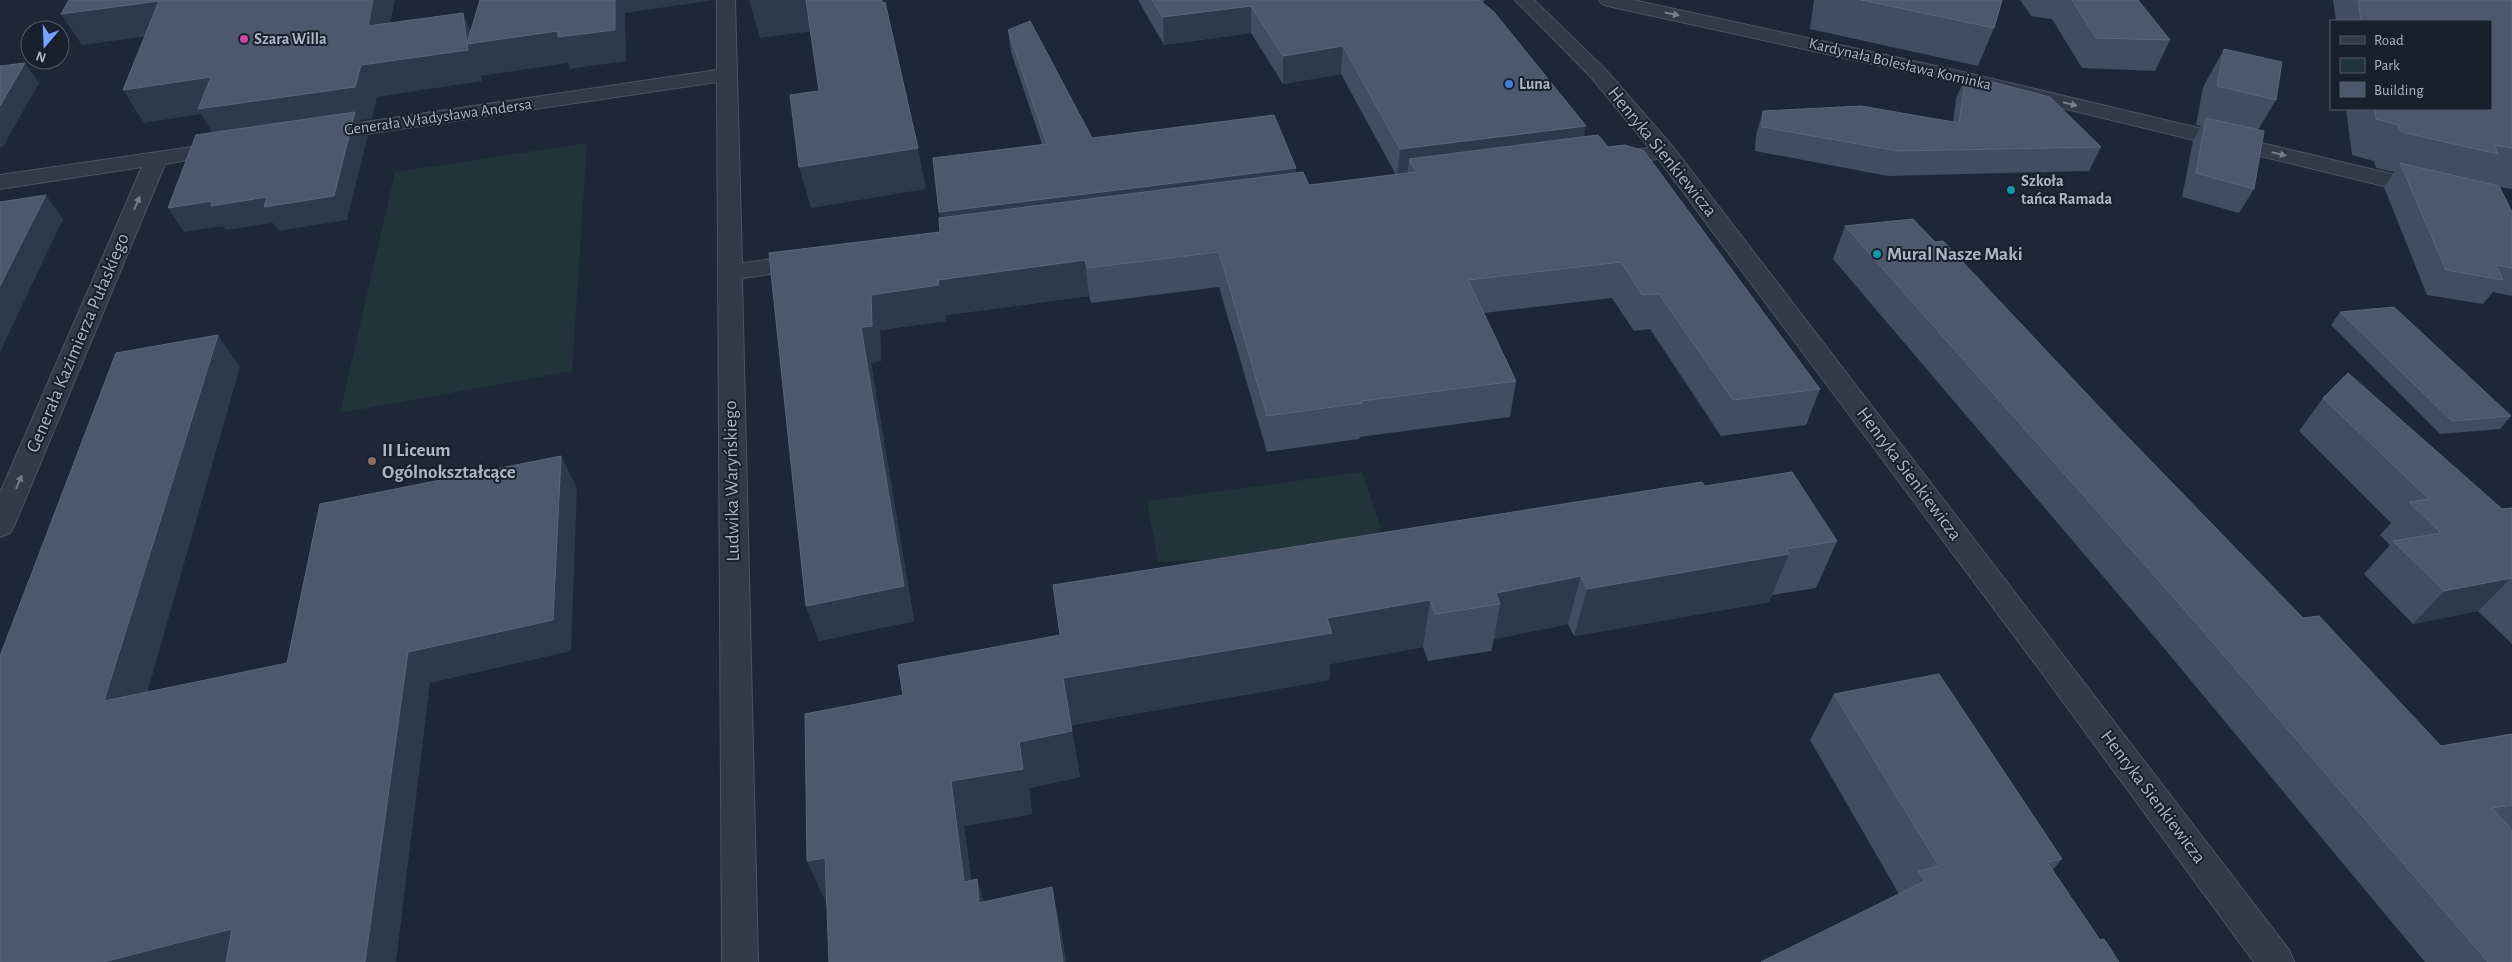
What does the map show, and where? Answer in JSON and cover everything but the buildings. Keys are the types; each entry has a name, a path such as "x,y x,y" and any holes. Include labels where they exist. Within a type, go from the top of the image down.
{"street":[{"name":"Ludwika Waryńskiego","path":"726,0 740,962"},
{"name":"Henryka Sienkiewicza","path":"1524,0 1598,73 1665,152 2276,962"},
{"name":"Kardynała Bolesława Kominka","path":"1608,0 1959,77 2446,194"},
{"name":"Generała Władysława Andersa","path":"304,137 728,74"},
{"path":"0,182 245,146"},
{"path":"1592,161 1665,152"},
{"name":"Generała Kazimierza Pułaskiego","path":"0,526 156,159"},
{"path":"730,272 828,259"}],"green space":[{"path":"587,143 572,371 340,413 395,172"},
{"path":"1362,472 1382,531 1303,550 1241,558 1158,562 1147,501"}],"place":[{"name":"Szara Willa","path":"244,39"},
{"name":"Luna","path":"1509,84"},
{"name":"Szkoła tańca Ramada","path":"2011,190"},
{"name":"Mural Nasze Maki","path":"1877,254"},
{"name":"II Liceum Ogólnokształcące","path":"372,461"}]}
